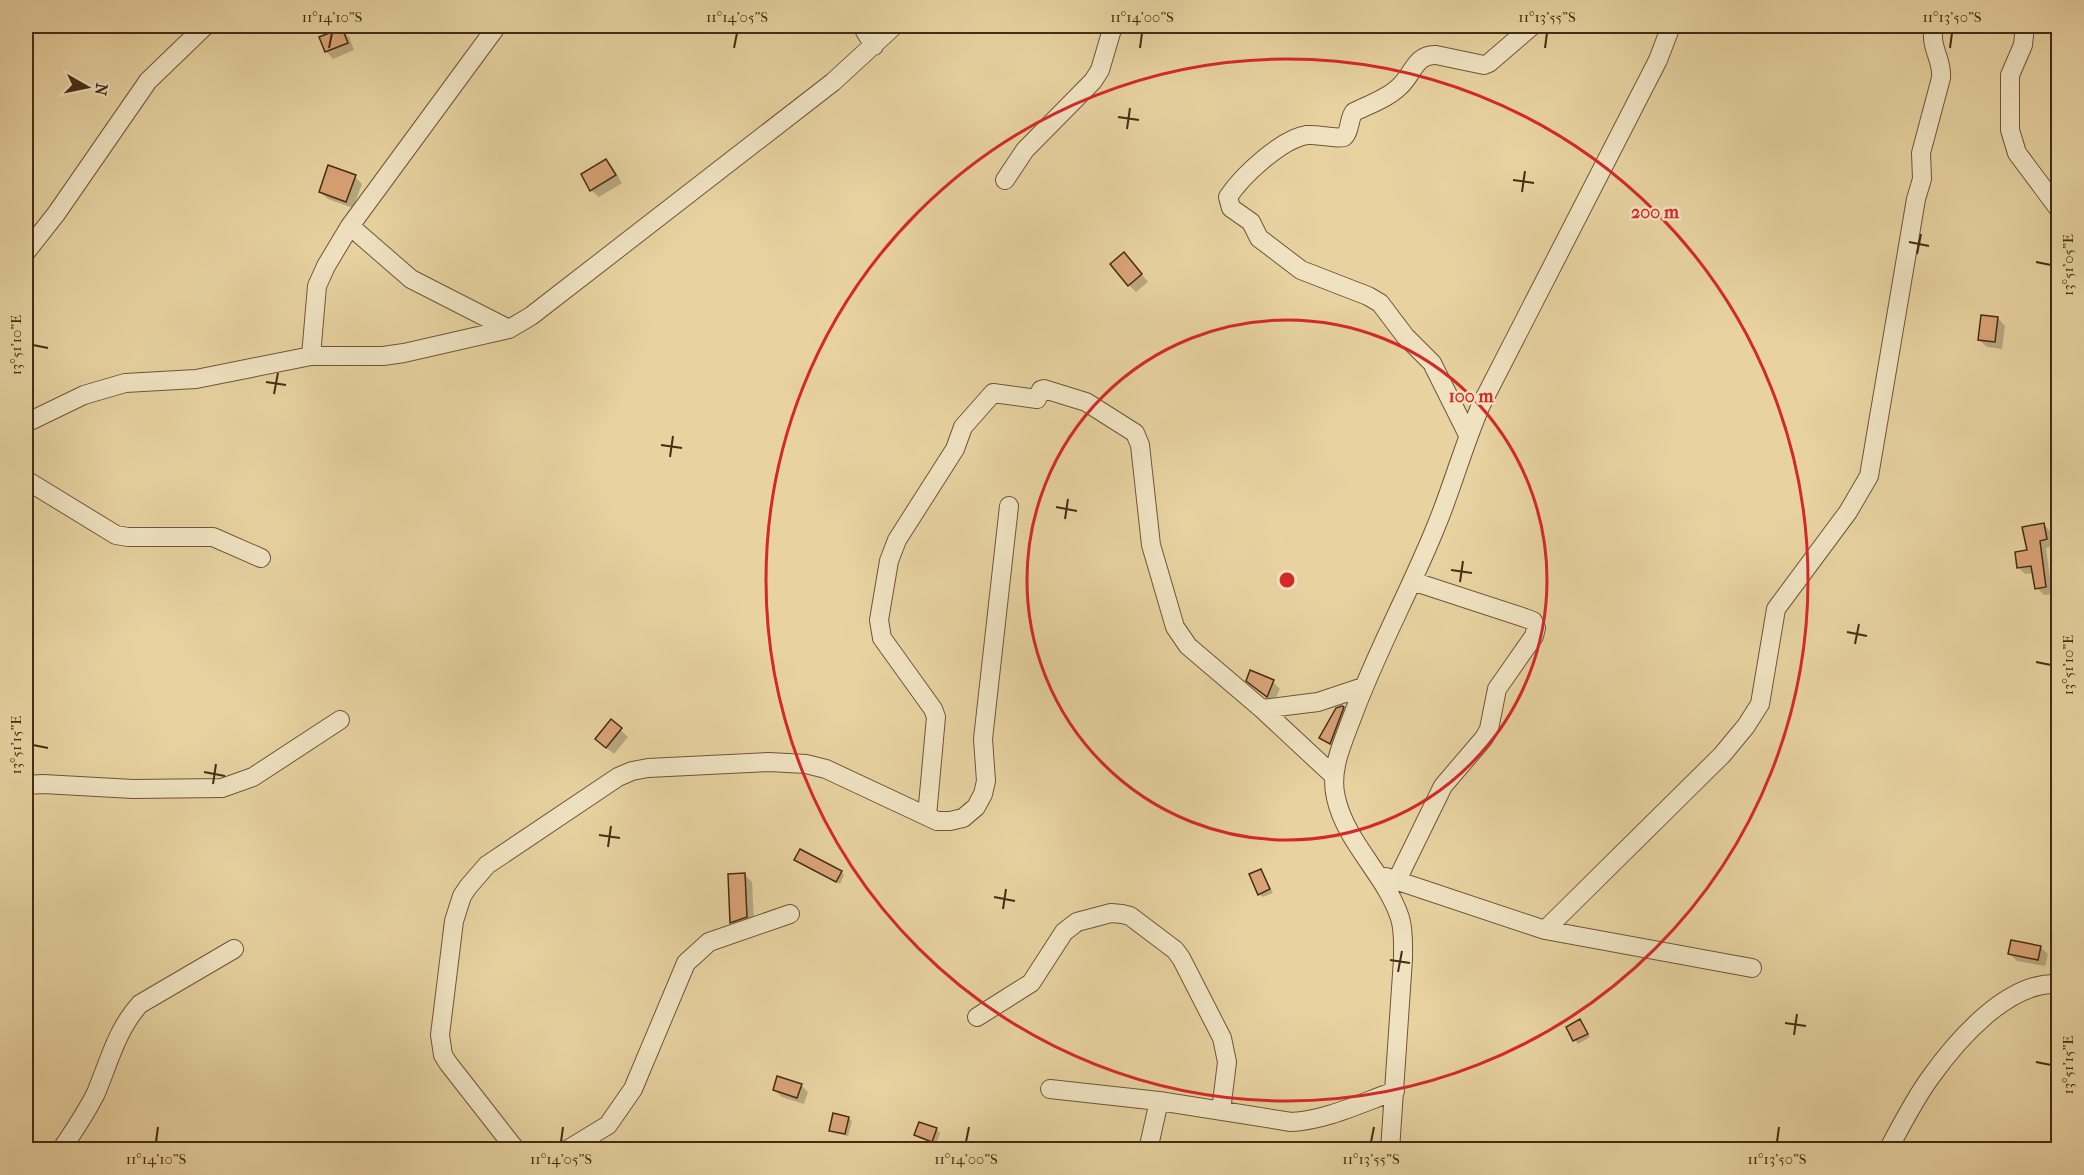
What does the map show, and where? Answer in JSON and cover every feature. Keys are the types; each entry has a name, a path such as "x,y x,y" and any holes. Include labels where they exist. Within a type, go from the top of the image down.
{"street":[{"path":"26,252 56,214 148,81 205,26"},
{"path":"311,356 317,286 326,266 350,226 497,26"},
{"path":"862,26 874,46"},
{"path":"26,423 84,395 124,383 196,379 311,356 393,355 509,329 531,316 833,82 894,26"},
{"path":"1005,180 1025,150 1093,81 1100,69 1113,26"},
{"path":"1468,435 1432,363 1405,336 1380,303 1368,296 1301,270 1259,238 1251,222 1231,207 1228,197 1277,148 1308,135 1344,137 1348,132 1350,117 1354,112 1396,90 1422,58 1436,55 1478,66 1484,65 1532,26"},
{"path":"1390,1149 1403,936 1401,920 1395,905 1344,820 1336,798 1334,776 1338,754 1363,687 1450,492 1468,435 1481,405 1658,60 1671,26"},
{"path":"1545,930 1713,763 1755,714 1763,696 1776,609 1848,512 1869,476 1916,199 1922,179 1921,153 1941,78 1941,68 1932,40 1934,26"},
{"path":"2025,26 2023,45 2010,75 2010,130 2017,153 2058,208"},
{"path":"350,226 411,279 509,329"},
{"path":"927,816 936,717 933,709 882,638 879,620 889,561 897,540 955,449 963,427 993,393 1036,399 1044,389 1086,402 1135,432 1140,445 1150,545 1175,627 1188,646 1262,709 1334,776"},
{"path":"26,480 116,535 213,537 261,558"},
{"path":"516,1149 443,1055 440,1035 454,921 462,897 487,865 618,777 648,768 769,762 806,764 826,769 937,820 950,821 963,818 976,807 987,781 983,739 1009,506"},
{"path":"1397,880 1443,786 1489,729 1497,689 1534,636 1536,628 1533,621 1412,581"},
{"path":"1262,709 1318,702 1363,687"},
{"path":"26,785 133,789 222,788 253,777 340,720"},
{"path":"1376,874 1545,930 1752,968"},
{"path":"567,1149 608,1125 633,1089 686,963 696,952 709,942 790,914"},
{"path":"977,1017 1031,983 1070,926 1077,922 1111,914 1130,916 1167,943 1181,958 1222,1038 1227,1062 1221,1111"},
{"path":"62,1149 86,1113 129,1016 140,1004 234,949"},
{"path":"1888,1149 1929,1080 1980,1020 2024,990 2046,983 2058,984"},
{"path":"1050,1089 1159,1101 1291,1122 1323,1117 1395,1091"},
{"path":"1148,1149 1159,1101"}],"building":[{"path":"342,28 348,43 325,52 319,37"},
{"path":"606,159 616,175 590,191 581,174"},
{"path":"328,165 356,175 346,202 319,192"},
{"path":"1124,252 1142,274 1128,286 1110,264"},
{"path":"1981,315 1998,317 1995,342 1978,340"},
{"path":"2044,523 2047,539 2040,541 2046,587 2035,589 2031,566 2017,568 2015,552 2027,550 2022,527"},
{"path":"1250,670 1274,680 1267,697 1246,681"},
{"path":"1344,707 1330,744 1319,738 1336,708"},
{"path":"611,719 622,728 606,748 595,739"},
{"path":"800,849 842,871 836,882 794,860"},
{"path":"1261,869 1270,889 1258,895 1249,874"},
{"path":"745,873 747,917 730,923 728,874"},
{"path":"2011,940 2041,946 2038,960 2008,954"},
{"path":"1580,1019 1588,1034 1573,1041 1566,1027"},
{"path":"777,1076 802,1084 797,1098 773,1090"},
{"path":"833,1113 849,1117 845,1134 829,1131"},
{"path":"919,1122 937,1128 932,1142 914,1135"}]}
